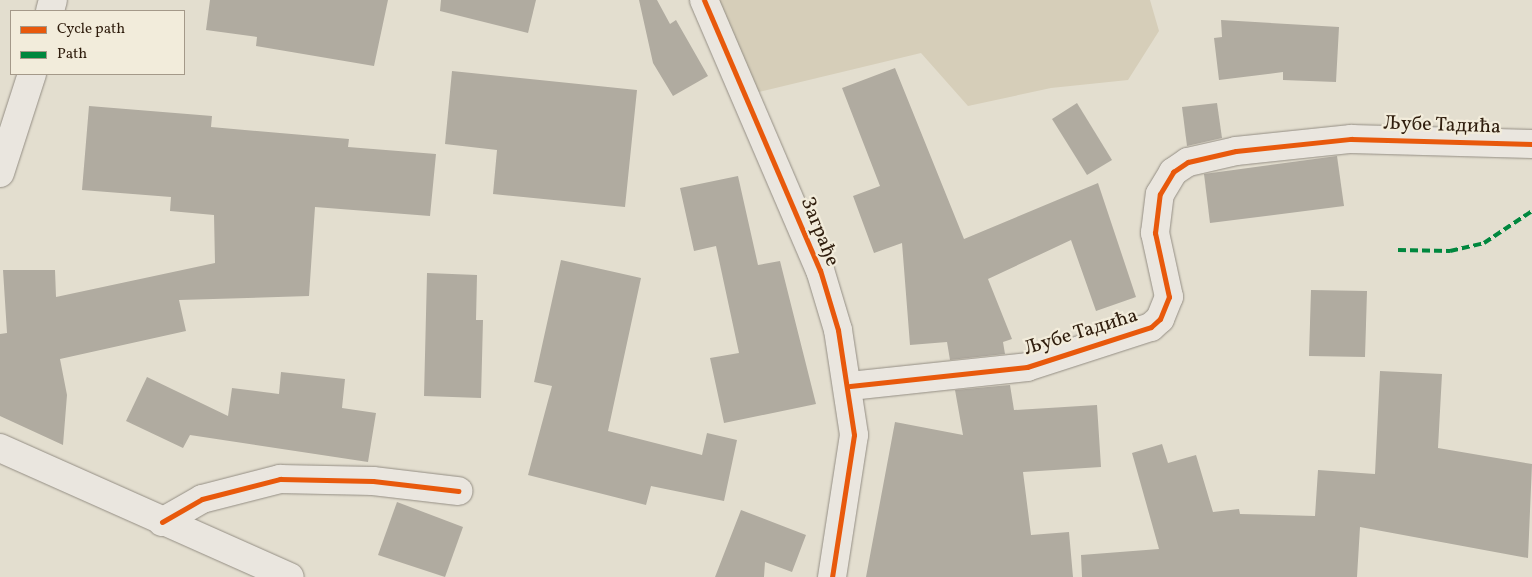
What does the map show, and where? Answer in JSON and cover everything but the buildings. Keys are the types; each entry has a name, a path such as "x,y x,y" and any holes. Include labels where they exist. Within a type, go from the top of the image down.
{"street":[{"name":"Заграђе","path":"704,0 820,270 850,386 854,435 832,577"},
{"path":"0,173 32,75"},
{"name":"Љубе Тадића","path":"850,386 1027,367 1151,326 1160,319 1169,297 1155,233 1160,194 1172,172 1188,162 1236,151 1351,139 1532,144"},
{"path":"0,448 162,522 290,577"},
{"path":"162,522 202,499 280,480 373,480 458,491"}],"shaded area":[{"path":"704,0 1150,0 1159,31 1128,80 1051,88 968,106 921,53 746,95"}],"marked path":[{"path":"1398,250 1450,251 1484,243 1532,211"}],"cycle path":[{"path":"704,0 820,270 838,330 854,435 832,577"},
{"path":"850,386 1027,367 1151,327 1160,319 1169,297 1155,233 1160,194 1173,172 1188,162 1236,151 1351,139 1532,144"},
{"path":"162,522 202,499 280,479 373,481 458,491"}]}
